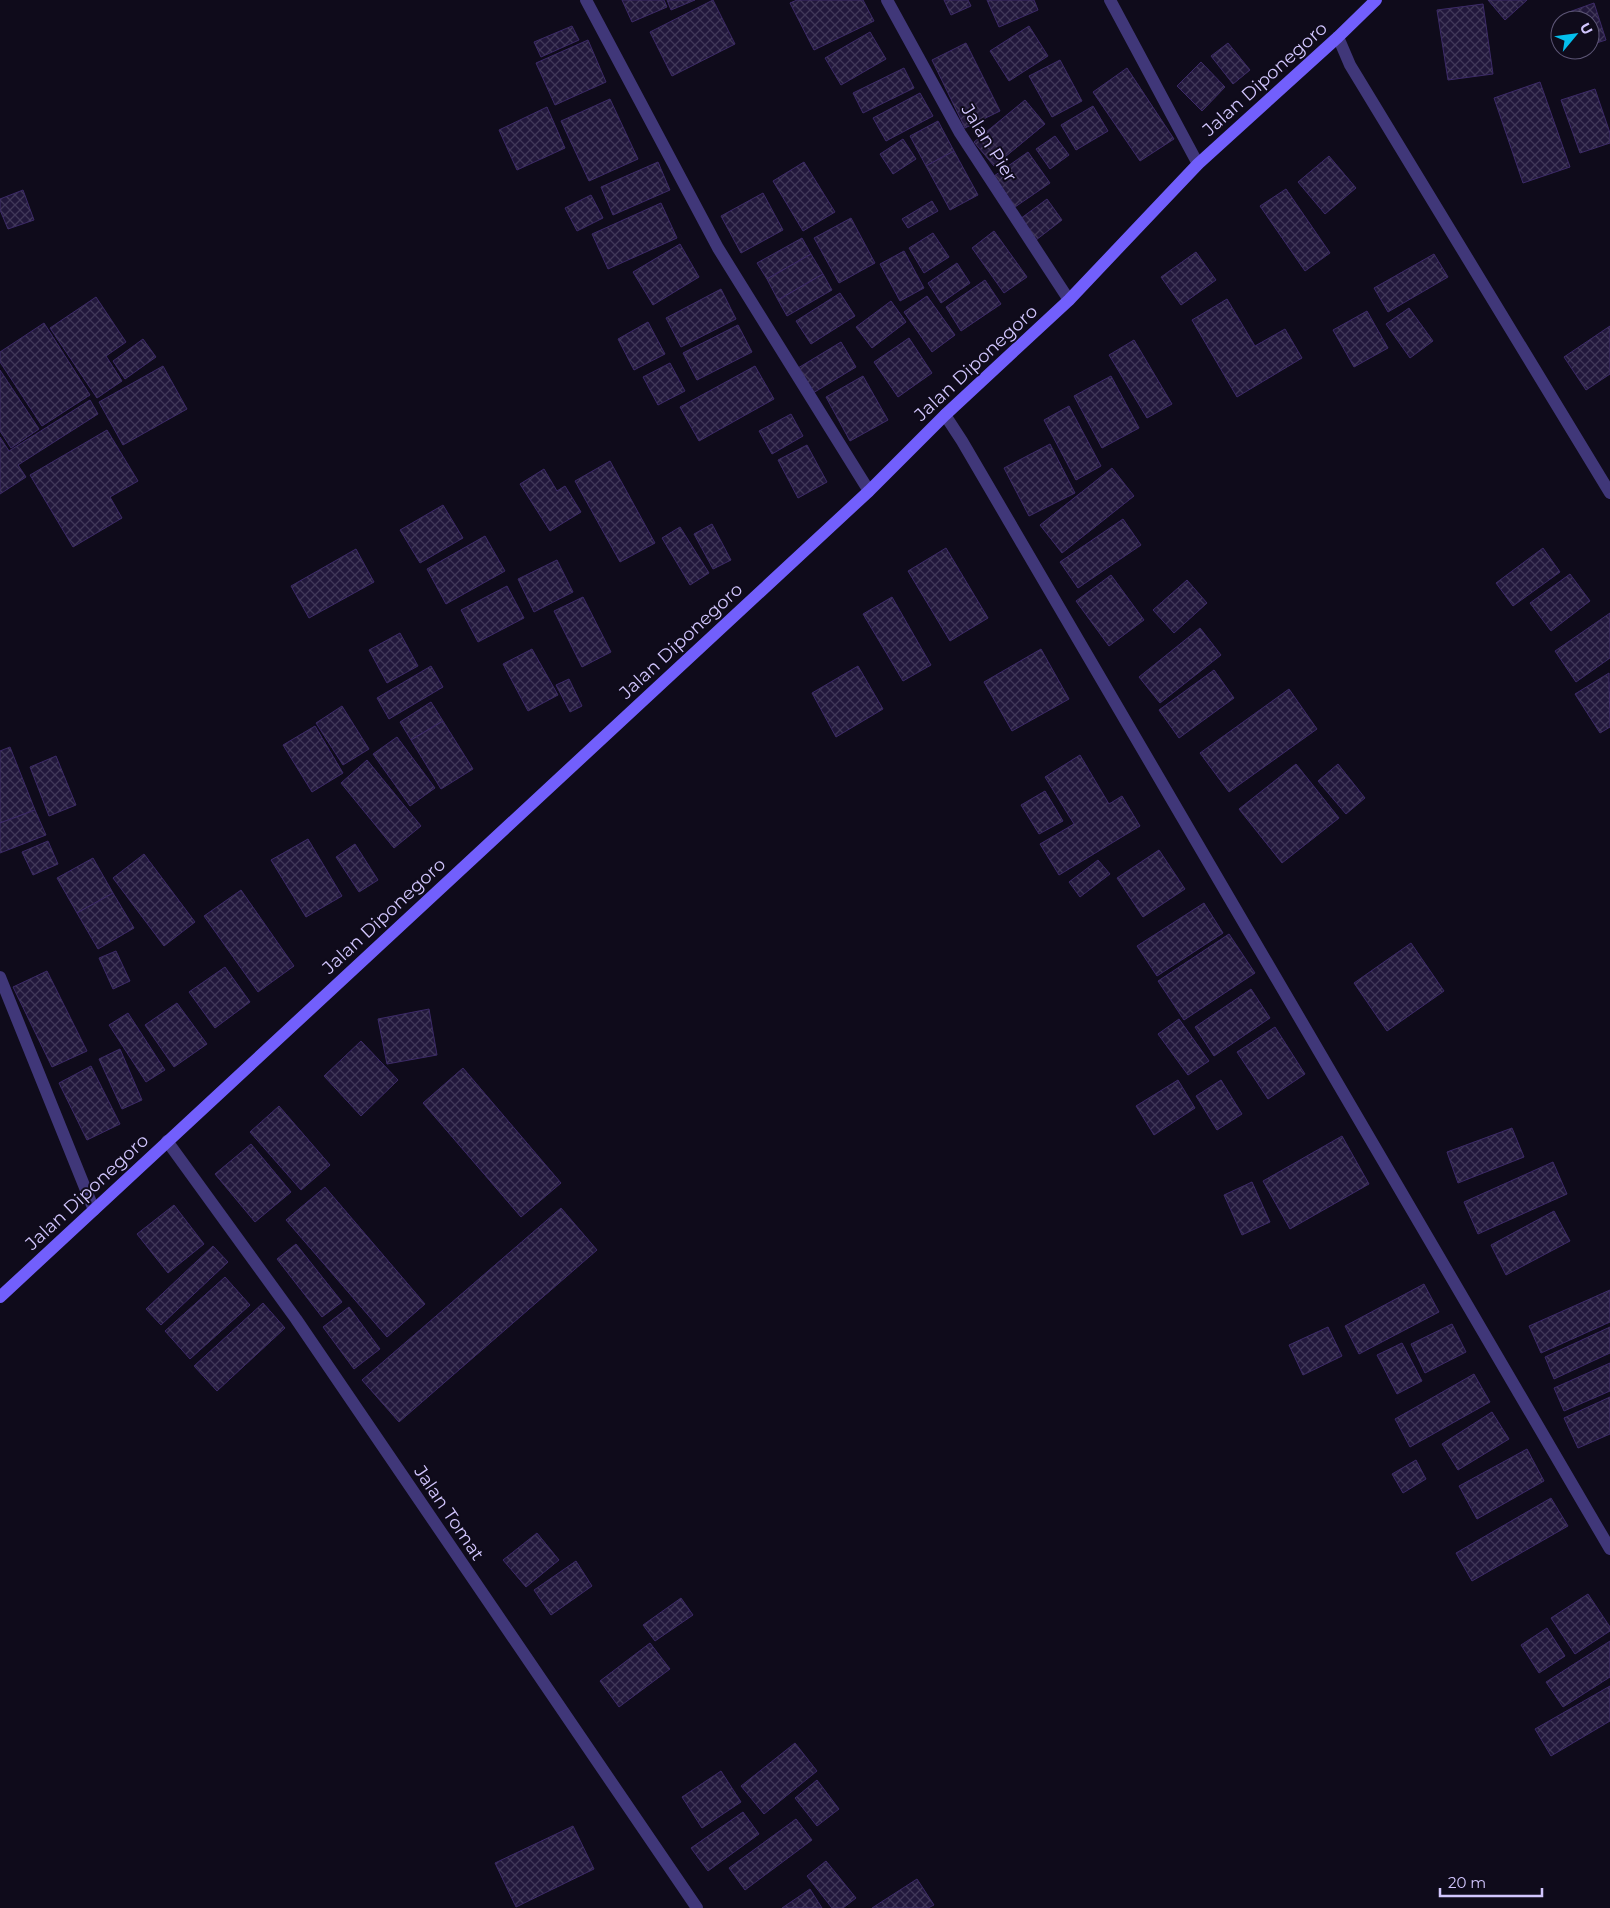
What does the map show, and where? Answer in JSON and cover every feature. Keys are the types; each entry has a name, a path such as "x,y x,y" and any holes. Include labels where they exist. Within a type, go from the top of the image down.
{"main road":[{"name":"Jalan Diponegoro","path":"0,1297 869,491 945,415 1069,300 1198,164 1376,0"}],"street":[{"path":"586,0 718,248 869,491"},
{"name":"Jalan Pier","path":"888,0 960,133 1069,300"},
{"path":"1110,0 1198,164"},
{"path":"1338,37 1350,65 1610,493"},
{"path":"945,415 1610,1549"},
{"path":"0,977 94,1210"},
{"name":"Jalan Tomat","path":"167,1142 296,1318 697,1908"}],"building":[{"path":"622,0 664,0 667,7 632,22"},
{"path":"667,0 695,0 671,10"},
{"path":"713,0 735,44 672,76 650,32"},
{"path":"797,0 863,0 874,21 814,50 790,3"},
{"path":"944,0 968,0 971,6 951,15"},
{"path":"987,0 1034,0 1038,10 999,27"},
{"path":"1488,0 1527,0 1505,20"},
{"path":"1594,3 1596,10 1575,10"},
{"path":"1483,4 1493,74 1448,80 1437,10"},
{"path":"1600,22 1606,40 1600,42"},
{"path":"572,26 579,40 541,57 534,42"},
{"path":"1029,26 1048,56 1009,81 990,51"},
{"path":"870,32 886,59 841,85 825,58"},
{"path":"588,40 606,82 555,105 536,63"},
{"path":"966,43 1000,111 965,128 932,60"},
{"path":"1228,43 1250,70 1233,84 1211,56"},
{"path":"1060,60 1082,101 1052,117 1029,76"},
{"path":"1201,62 1225,87 1202,111 1177,86"},
{"path":"904,68 914,88 863,113 853,93"},
{"path":"1127,68 1174,139 1140,161 1093,92"},
{"path":"1540,82 1570,167 1523,183 1494,98"},
{"path":"1595,89 1610,133 1610,143 1580,153 1561,100"},
{"path":"920,93 933,116 886,141 873,118"},
{"path":"610,99 638,159 589,181 561,121"},
{"path":"1025,100 1045,124 994,166 974,142"},
{"path":"1093,106 1108,131 1076,150 1061,125"},
{"path":"547,107 565,148 517,170 499,130"},
{"path":"938,121 954,151 926,166 910,136"},
{"path":"1055,136 1069,155 1050,169 1036,149"},
{"path":"903,139 916,159 893,174 880,154"},
{"path":"954,151 978,195 950,210 926,166"},
{"path":"1028,152 1050,183 1015,207 994,176"},
{"path":"1329,156 1356,188 1325,214 1298,182"},
{"path":"658,162 670,190 613,215 601,187"},
{"path":"804,162 835,212 803,231 773,181"},
{"path":"1286,189 1330,253 1305,271 1260,206"},
{"path":"23,190 34,220 8,229 0,210 0,199"},
{"path":"763,193 783,230 741,253 721,216"},
{"path":"591,195 603,218 577,231 565,208"},
{"path":"1047,199 1062,220 1036,240 1020,219"},
{"path":"932,201 938,211 908,228 902,219"},
{"path":"661,203 677,238 608,269 592,234"},
{"path":"851,218 875,263 839,283 814,238"},
{"path":"994,231 1027,277 1004,293 972,248"},
{"path":"933,233 949,257 924,273 909,248"},
{"path":"802,238 811,254 767,279 757,263"},
{"path":"680,244 699,277 653,305 633,272"},
{"path":"904,251 924,288 900,301 880,264"},
{"path":"1196,252 1216,280 1181,305 1161,277"},
{"path":"811,254 823,274 778,300 767,279"},
{"path":"1434,254 1448,277 1388,312 1374,288"},
{"path":"957,263 970,283 941,303 928,283"},
{"path":"823,274 832,290 787,316 778,300"},
{"path":"985,280 1001,304 961,331 946,307"},
{"path":"721,289 736,319 681,347 666,318"},
{"path":"840,293 855,316 811,344 796,321"},
{"path":"927,296 955,335 932,352 904,312"},
{"path":"96,297 126,342 106,356 122,381 97,398 50,328"},
{"path":"1227,299 1255,346 1285,329 1302,358 1237,397 1192,320"},
{"path":"891,301 906,322 872,348 856,327"},
{"path":"1409,308 1433,341 1410,358 1386,324"},
{"path":"1367,311 1388,348 1354,367 1333,330"},
{"path":"648,322 665,354 634,370 618,339"},
{"path":"44,323 90,395 42,426 0,362 0,352"},
{"path":"738,325 752,352 697,380 683,353"},
{"path":"1610,326 1610,374 1586,390 1564,357"},
{"path":"909,338 932,373 898,397 874,362"},
{"path":"143,339 156,357 125,379 113,361"},
{"path":"1134,340 1172,404 1147,418 1109,355"},
{"path":"841,342 856,367 813,393 798,368"},
{"path":"670,363 685,391 658,405 643,377"},
{"path":"163,366 187,409 123,445 99,402"},
{"path":"755,366 774,399 699,441 680,407"},
{"path":"0,370 39,429 11,448 0,431"},
{"path":"863,376 888,420 850,441 826,397"},
{"path":"1111,376 1139,428 1102,448 1074,396"},
{"path":"90,400 98,414 18,465 26,477 0,494 0,437 9,451"},
{"path":"1069,406 1101,466 1076,480 1044,420"},
{"path":"791,414 803,436 772,454 759,431"},
{"path":"107,430 138,481 110,497 122,518 73,547 30,475"},
{"path":"1050,444 1075,493 1029,516 1004,468"},
{"path":"807,445 827,482 798,498 778,460"},
{"path":"610,461 655,543 620,562 575,481"},
{"path":"1112,468 1134,496 1062,553 1040,525"},
{"path":"544,469 557,491 565,486 581,512 550,531 520,484"},
{"path":"443,505 463,538 420,563 400,530"},
{"path":"1123,519 1141,545 1078,588 1060,562"},
{"path":"712,524 731,560 713,569 694,534"},
{"path":"680,527 709,573 690,585 662,538"},
{"path":"485,536 505,571 446,604 427,569"},
{"path":"946,548 988,618 950,641 908,571"},
{"path":"1543,548 1560,572 1513,606 1496,583"},
{"path":"356,549 374,582 309,618 291,586"},
{"path":"557,560 573,592 534,612 518,579"},
{"path":"1570,574 1590,601 1551,631 1530,603"},
{"path":"1111,575 1144,620 1109,646 1076,601"},
{"path":"1187,580 1207,603 1174,633 1153,610"},
{"path":"507,586 524,618 478,642 461,610"},
{"path":"583,597 611,652 582,667 554,611"},
{"path":"892,597 931,665 903,681 863,614"},
{"path":"1610,613 1610,658 1576,682 1555,651"},
{"path":"1200,628 1221,655 1160,703 1139,677"},
{"path":"400,633 418,666 387,683 369,650"},
{"path":"532,649 558,695 528,711 503,664"},
{"path":"1041,649 1069,699 1012,731 984,682"},
{"path":"431,666 443,687 389,719 377,698"},
{"path":"858,666 883,709 836,737 812,693"},
{"path":"1214,670 1234,698 1179,738 1159,710"},
{"path":"1609,673 1610,727 1600,733 1575,694"},
{"path":"569,679 582,706 570,712 556,685"},
{"path":"1289,689 1317,729 1229,792 1200,753"},
{"path":"431,702 443,721 411,740 400,722"},
{"path":"342,706 369,749 343,765 316,723"},
{"path":"443,721 473,769 441,789 411,740"},
{"path":"315,726 343,773 312,792 283,745"},
{"path":"397,737 435,788 410,806 373,754"},
{"path":"10,747 35,810 0,823 0,751"},
{"path":"1080,755 1109,804 1122,796 1140,826 1059,875 1040,844 1074,824 1045,777"},
{"path":"56,756 76,805 49,816 30,767"},
{"path":"367,760 421,826 394,848 341,783"},
{"path":"1296,764 1339,818 1282,863 1239,809"},
{"path":"1338,764 1365,798 1346,814 1318,781"},
{"path":"1045,791 1063,821 1039,834 1021,805"},
{"path":"35,810 46,835 0,853 0,823"},
{"path":"308,839 342,896 306,917 271,860"},
{"path":"48,841 58,864 33,875 22,852"},
{"path":"355,844 378,880 359,892 336,857"},
{"path":"1159,850 1185,889 1143,917 1117,878"},
{"path":"144,854 195,922 164,946 113,878"},
{"path":"93,858 113,893 77,913 57,878"},
{"path":"1098,860 1110,874 1080,897 1069,882"},
{"path":"241,890 294,966 258,992 204,916"},
{"path":"113,893 134,928 98,949 77,913"},
{"path":"1204,903 1223,933 1157,976 1137,946"},
{"path":"1229,934 1255,973 1184,1020 1158,981"},
{"path":"1411,943 1444,991 1387,1031 1354,983"},
{"path":"116,951 130,981 113,989 99,958"},
{"path":"225,967 250,1002 215,1028 189,992"},
{"path":"47,971 87,1051 52,1067 13,987"},
{"path":"1251,989 1270,1018 1214,1056 1195,1027"},
{"path":"177,1003 207,1044 174,1067 145,1025"},
{"path":"429,1009 437,1055 387,1064 378,1019"},
{"path":"128,1013 165,1070 146,1082 109,1025"},
{"path":"1179,1019 1209,1061 1188,1075 1158,1034"},
{"path":"1275,1027 1305,1074 1268,1099 1237,1052"},
{"path":"361,1041 398,1080 361,1116 324,1076"},
{"path":"120,1049 142,1100 122,1109 99,1059"},
{"path":"91,1066 120,1124 87,1140 59,1083"},
{"path":"463,1068 561,1183 521,1217 423,1103"},
{"path":"1178,1080 1195,1108 1154,1135 1136,1106"},
{"path":"1221,1080 1242,1114 1217,1130 1196,1096"},
{"path":"279,1106 330,1165 301,1190 250,1132"},
{"path":"1512,1128 1524,1157 1458,1183 1447,1152"},
{"path":"1342,1136 1369,1184 1290,1229 1263,1181"},
{"path":"251,1144 291,1192 255,1222 215,1174"},
{"path":"1553,1162 1567,1194 1478,1234 1464,1202"},
{"path":"1252,1182 1270,1222 1242,1235 1224,1195"},
{"path":"325,1187 425,1304 387,1337 286,1220"},
{"path":"174,1205 204,1244 168,1273 137,1234"},
{"path":"561,1208 597,1250 399,1422 362,1380"},
{"path":"1554,1211 1570,1241 1506,1275 1491,1245"},
{"path":"296,1244 342,1302 322,1317 277,1259"},
{"path":"213,1246 228,1262 161,1325 146,1309"},
{"path":"225,1277 250,1305 190,1359 165,1331"},
{"path":"1424,1284 1439,1312 1359,1354 1345,1326"},
{"path":"1610,1290 1610,1322 1541,1353 1529,1326"},
{"path":"263,1303 285,1328 217,1391 194,1366"},
{"path":"349,1307 380,1349 354,1369 323,1327"},
{"path":"1452,1324 1466,1352 1425,1373 1411,1344"},
{"path":"1328,1327 1342,1356 1303,1375 1289,1345"},
{"path":"1610,1327 1610,1353 1554,1379 1545,1357"},
{"path":"1402,1343 1422,1381 1397,1394 1377,1355"},
{"path":"1610,1363 1610,1391 1564,1411 1554,1388"},
{"path":"1474,1374 1490,1402 1410,1447 1395,1419"},
{"path":"1610,1397 1610,1434 1578,1448 1564,1418"},
{"path":"1492,1412 1509,1439 1458,1470 1442,1444"},
{"path":"1527,1449 1544,1481 1477,1519 1459,1486"},
{"path":"1416,1460 1426,1479 1403,1493 1392,1474"},
{"path":"1551,1498 1568,1526 1472,1581 1456,1553"},
{"path":"537,1533 559,1560 526,1587 503,1560"},
{"path":"576,1561 592,1586 551,1615 534,1590"},
{"path":"1588,1594 1610,1627 1610,1631 1575,1654 1551,1618"},
{"path":"681,1598 693,1615 655,1641 643,1625"},
{"path":"1547,1628 1565,1656 1539,1673 1521,1645"},
{"path":"1610,1641 1610,1677 1563,1707 1546,1682"},
{"path":"650,1643 670,1669 619,1707 600,1681"},
{"path":"1610,1686 1610,1721 1551,1756 1535,1729"},
{"path":"795,1743 817,1771 764,1814 741,1786"},
{"path":"721,1771 741,1802 702,1828 682,1797"},
{"path":"817,1780 839,1809 817,1826 795,1798"},
{"path":"743,1812 759,1834 708,1871 691,1848"},
{"path":"796,1819 812,1840 745,1890 729,1868"},
{"path":"573,1826 594,1869 516,1907 495,1863"},
{"path":"826,1861 856,1898 843,1908 832,1908 807,1876"},
{"path":"917,1879 934,1905 928,1908 872,1908"},
{"path":"810,1889 822,1908 782,1908"}]}
